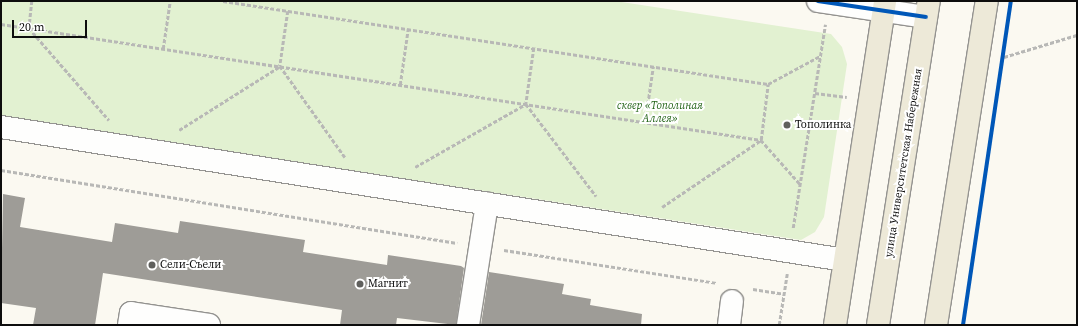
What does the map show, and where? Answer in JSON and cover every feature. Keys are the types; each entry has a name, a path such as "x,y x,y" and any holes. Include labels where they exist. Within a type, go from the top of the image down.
{"main road":[{"path":"936,325 986,1"},
{"path":"835,325 885,6"},
{"name":"улица Университетская Набережная","path":"878,325 928,9"}],"street":[{"path":"818,1 928,9"},
{"path":"1,127 845,260"},
{"path":"468,325 487,203"},
{"path":"729,325 733,291"},
{"path":"129,325 131,313 209,325"}],"path":[{"path":"32,1 29,28 114,126"},
{"path":"162,49 170,1"},
{"path":"223,1 768,84 820,56"},
{"path":"288,11 280,66 349,162"},
{"path":"1,24 761,140 800,184"},
{"path":"400,85 408,29"},
{"path":"1004,57 1077,35"},
{"path":"779,325 823,39"},
{"path":"534,48 526,104 600,201"},
{"path":"1003,64 1005,50"},
{"path":"171,135 280,66"},
{"path":"645,122 653,67"},
{"path":"658,210 761,140 768,84"},
{"path":"814,93 850,97"},
{"path":"408,171 526,104"},
{"path":"1,170 480,246 733,291 784,294"}],"green space":[{"name":"сквер «Тополиная Аллея»","path":"1,1 615,1 831,34 842,47 847,64 824,217 815,232 801,240 1,116"}],"building":[{"path":"3,194 25,198 20,227 112,242 115,223 178,233 180,221 305,240 303,252 387,265 388,255 461,266 464,268 456,325 397,318 396,325 340,325 342,310 103,273 95,325 33,325 36,308 1,303"},
{"path":"489,272 564,284 562,294 591,299 590,305 642,314 641,325 481,325"}],"cycle path":[{"path":"818,1 926,17"},
{"path":"963,325 1011,1"}],"place":[{"name":"Тополинка","path":"787,125"},
{"name":"Сели-Съели","path":"152,265"},
{"name":"Магнит","path":"360,284"}]}
